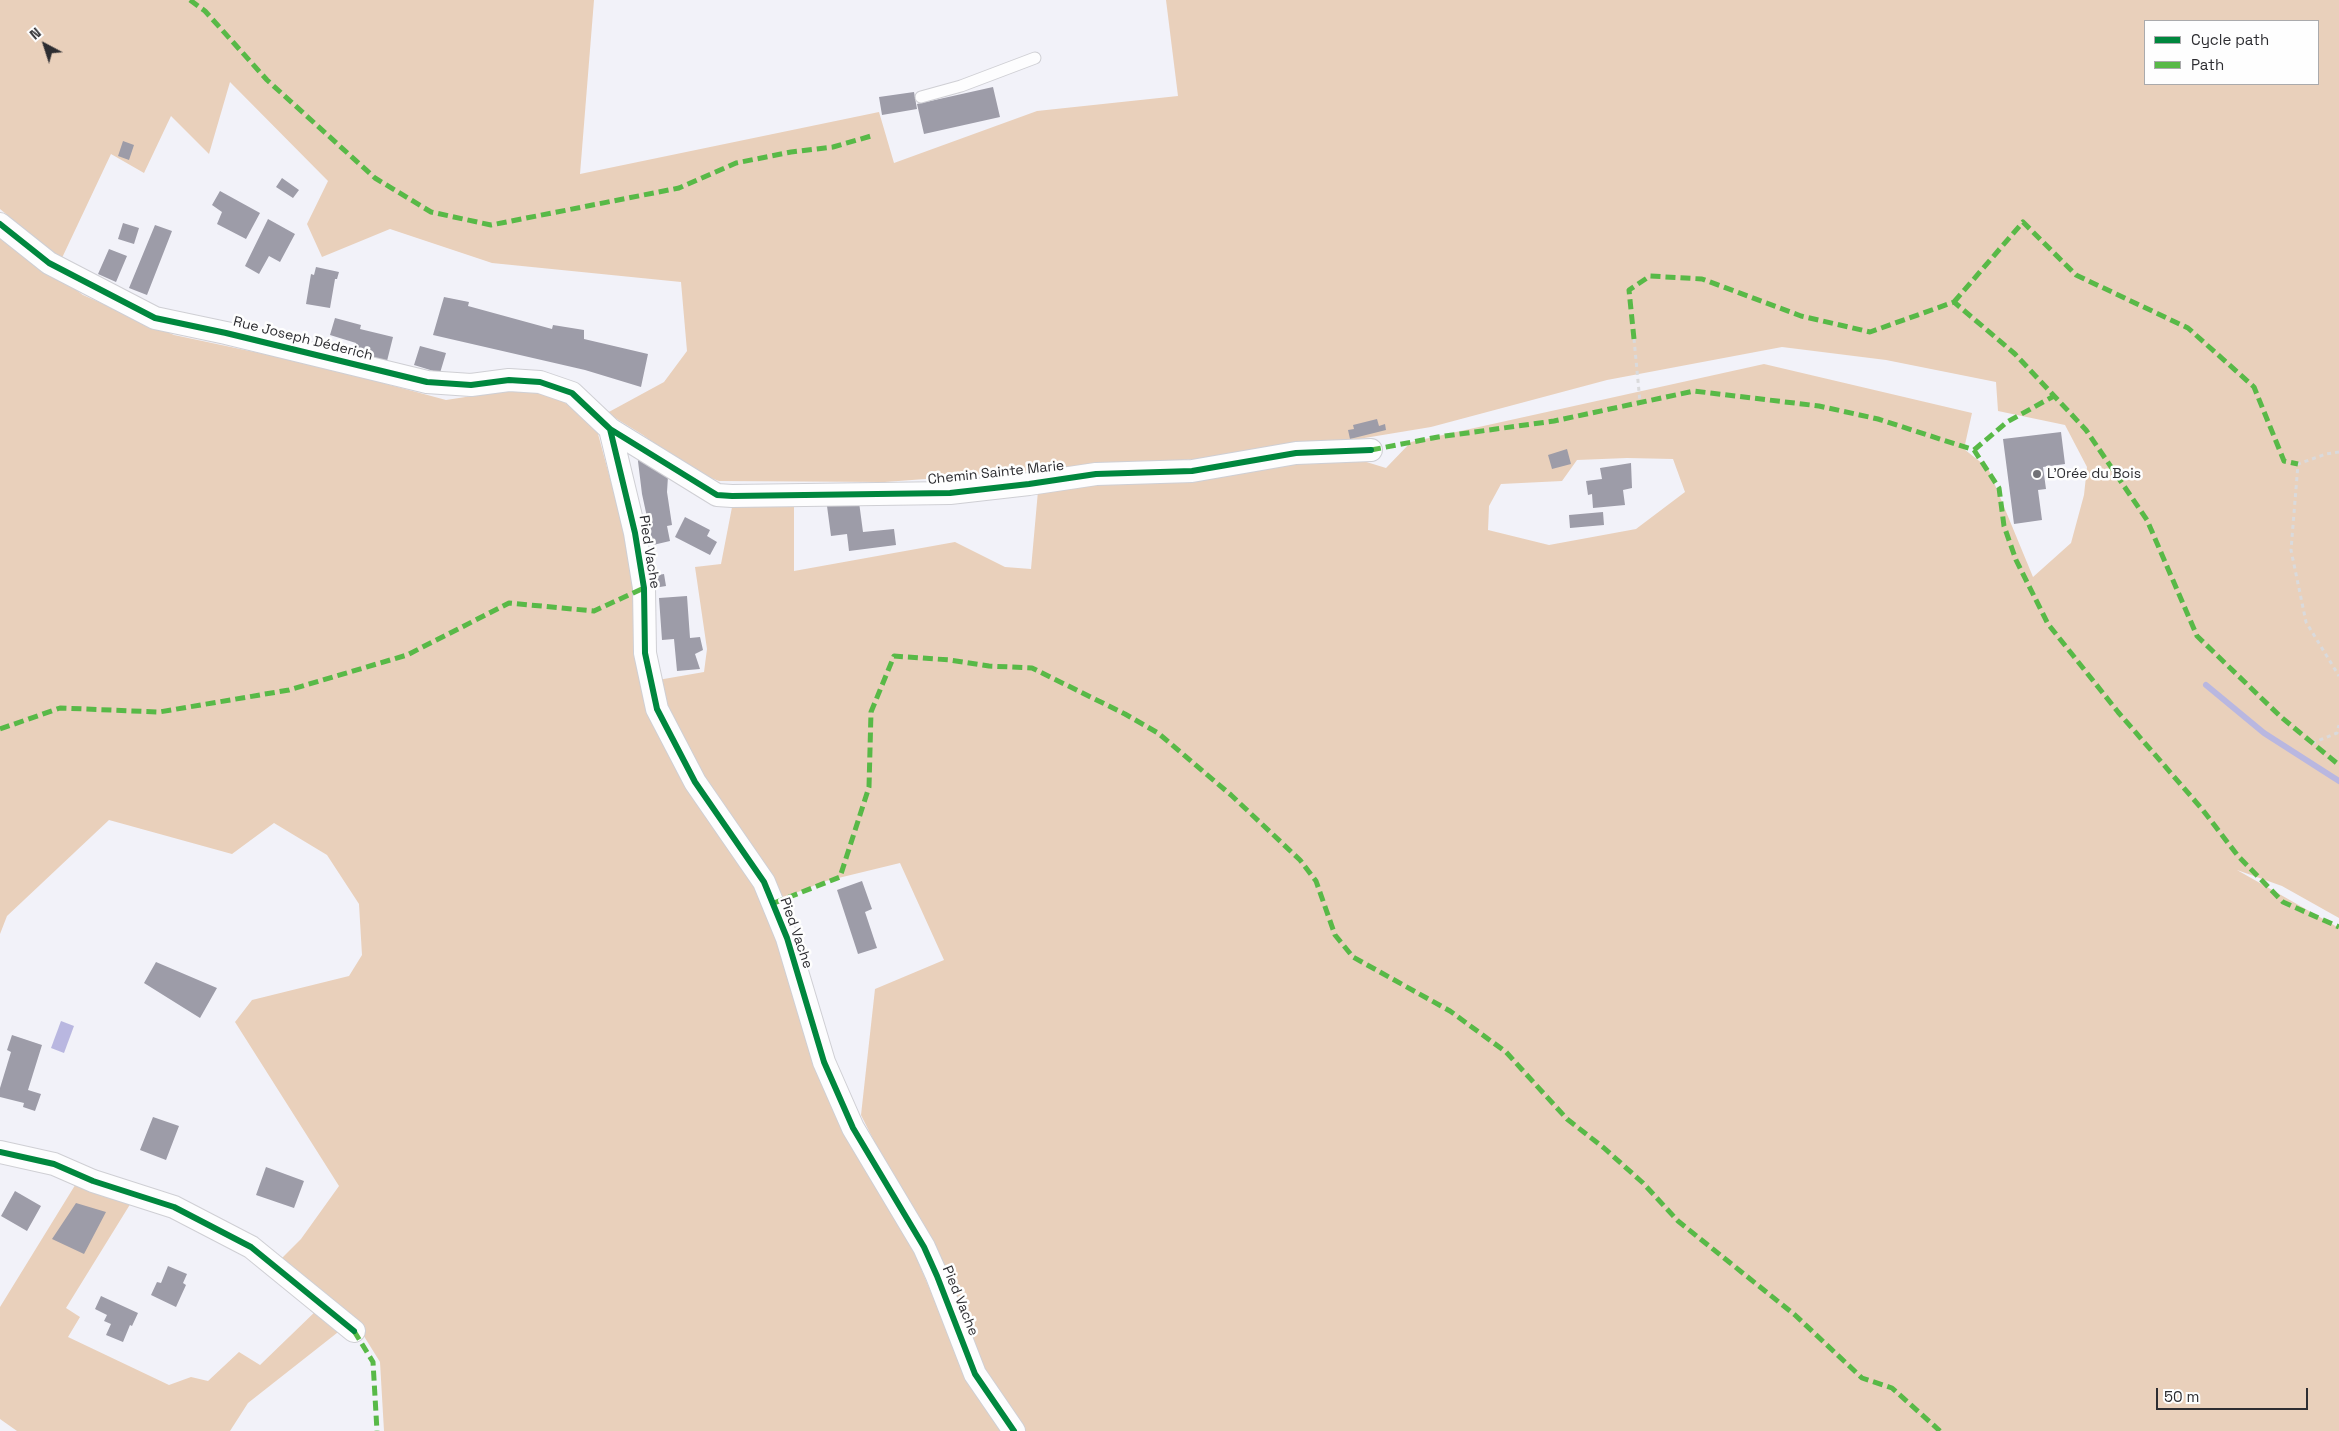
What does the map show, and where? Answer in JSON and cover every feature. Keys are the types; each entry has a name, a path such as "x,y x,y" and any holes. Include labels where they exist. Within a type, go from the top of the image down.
{"street":[{"name":"Rue Joseph Déderich","path":"0,224 49,263 155,318 226,332 427,382 471,385 509,380 540,382 572,393 610,429"},
{"name":"Chemin Sainte Marie","path":"610,429 708,490 717,494 732,496 950,492 1029,484 1096,474 1192,471 1296,453 1371,450"},
{"name":"Pied Vache","path":"610,429 635,533 644,588 645,653 657,709 695,782 764,882 787,938 824,1062 853,1128 924,1247 975,1374 1014,1431"},
{"path":"0,1152 54,1164 93,1181 174,1206 251,1246 354,1331"}],"lane":[{"path":"921,97 961,86 1036,58"}],"path":[{"path":"1634,339 1640,402"},
{"path":"2339,452 2326,454 2298,464 2291,550 2306,622 2339,676"},
{"path":"2312,743 2337,733 2339,725"}],"shaded area":[{"path":"0,0 594,0 580,174 879,112 894,163 1037,111 1178,96 1166,0 2339,0 2339,918 2282,886 2237,870 2339,928 2339,1431 1022,1431 988,1382 861,1115 875,989 944,960 900,863 826,881 780,899 688,760 658,680 704,672 707,649 695,567 721,564 733,502 794,498 794,571 955,542 1005,567 1031,569 1038,491 1337,453 1386,468 1411,442 1764,364 1972,413 1964,449 1988,468 2033,577 2071,543 2084,495 2087,467 2065,425 1998,411 1996,382 1886,360 1782,347 1607,380 1431,427 1316,446 1195,459 885,482 719,481 695,472 643,435 607,413 664,382 687,351 681,282 492,263 390,229 322,257 307,224 328,181 230,82 209,154 171,116 144,173 111,154 61,260 0,209","holes":["1673,459 1685,492 1636,529 1549,545 1488,530 1489,506 1501,484 1562,481 1577,460"]},
{"path":"0,236 83,295 174,335 316,365 446,400 511,390 549,394 594,419 632,560 649,698 755,876 966,1375 1003,1431 384,1431 380,1362 357,1325 282,1258 301,1239 339,1186 235,1022 252,1000 349,976 362,955 359,904 327,855 274,823 232,854 109,820 7,916 0,934"},
{"path":"77,1182 134,1198 66,1308 80,1317 68,1337 169,1385 191,1377 208,1381 239,1352 260,1365 320,1307 342,1329 248,1403 230,1431 17,1431 0,1419 0,1307"}],"water":[{"path":"61,1021 74,1026 64,1053 51,1048"}],"building":[{"path":"993,87 1000,117 924,134 917,104"},
{"path":"914,92 917,109 882,115 879,97"},
{"path":"123,141 134,145 129,160 118,156"},
{"path":"282,178 299,190 293,198 276,187"},
{"path":"220,191 260,213 246,239 217,224 222,212 212,205"},
{"path":"268,219 295,234 280,262 269,256 259,274 245,266"},
{"path":"123,223 139,228 134,244 118,239"},
{"path":"155,225 172,231 147,295 129,288"},
{"path":"109,249 127,256 116,282 98,274"},
{"path":"316,267 339,272 337,279 335,279 330,308 306,304 311,274 314,275"},
{"path":"444,297 469,302 468,306 552,329 553,325 584,330 584,339 648,354 641,387 585,370 433,335"},
{"path":"335,318 361,325 360,329 393,337 386,365 353,356 356,343 330,335"},
{"path":"420,346 446,353 440,373 414,365"},
{"path":"1377,419 1379,426 1385,424 1386,430 1350,439 1348,430 1354,429 1353,425"},
{"path":"2061,432 2065,464 2043,467 2046,489 2038,490 2042,520 2014,524 2003,439"},
{"path":"1567,449 1571,464 1552,469 1548,455"},
{"path":"637,453 668,476 667,492 672,525 667,526 670,541 653,545 642,494"},
{"path":"1631,463 1632,488 1623,490 1625,505 1593,508 1592,494 1588,495 1586,481 1602,479 1600,468"},
{"path":"859,502 863,532 894,529 896,545 849,551 847,534 831,536 827,506"},
{"path":"1603,512 1604,525 1570,528 1569,515"},
{"path":"685,517 710,530 707,536 717,542 710,555 675,537"},
{"path":"664,574 666,586 654,588 652,576"},
{"path":"687,596 690,638 700,637 703,650 695,654 700,669 677,671 674,639 662,640 659,598"},
{"path":"862,881 872,909 865,912 877,948 858,954 837,890"},
{"path":"156,962 217,988 200,1018 144,983"},
{"path":"12,1035 42,1045 28,1090 41,1094 35,1111 23,1107 24,1103 0,1097 0,1088 11,1052 7,1050"},
{"path":"153,1117 179,1126 166,1160 140,1150"},
{"path":"266,1167 304,1181 294,1208 256,1195"},
{"path":"15,1191 41,1206 27,1231 1,1216"},
{"path":"76,1203 106,1212 84,1254 52,1239"},
{"path":"168,1266 187,1274 183,1283 186,1285 176,1307 151,1295 157,1282 161,1283"},
{"path":"101,1296 138,1313 132,1326 130,1325 123,1342 106,1335 111,1324 104,1321 107,1315 95,1309"}],"waterway":[{"path":"2206,685 2264,733 2339,781"}],"marked path":[{"path":"190,0 205,11 267,80 375,178 431,212 491,225 679,188 736,163 791,152 833,147 871,136"},
{"path":"1954,302 2023,222 2076,275 2188,328 2254,387 2284,461 2298,464"},
{"path":"1634,339 1629,290 1650,276 1702,279 1801,316 1870,332 1954,302 2015,354 2086,430 2147,520 2197,636 2281,717 2339,765"},
{"path":"1371,450 1438,437 1554,421 1694,391 1819,406 1878,419 1974,450 1999,488 2004,526 2016,560 2048,624 2118,712 2202,809 2238,856 2283,902 2339,927"},
{"path":"1974,450 2007,422 2054,396"},
{"path":"0,729 60,708 159,712 289,690 407,655 509,603 594,611 644,588"},
{"path":"774,903 840,877 869,787 871,712 894,656 950,660 989,666 1032,668 1125,714 1158,733 1231,795 1300,860 1316,881 1335,935 1353,957 1450,1011 1506,1052 1567,1119 1604,1148 1643,1183 1678,1221 1795,1315 1862,1378 1892,1388 1940,1431"},
{"path":"354,1331 373,1362 377,1431"}],"cycle path":[{"path":"0,224 49,263 155,318 226,333 427,382 471,385 509,380 540,382 572,393 610,429 717,495 950,493 1096,474 1192,471 1296,453 1371,450"},
{"path":"610,429 635,533 644,588 645,653 657,709 695,782 764,882 787,938 824,1062 853,1128 924,1247 975,1374 1014,1431"},
{"path":"0,1152 54,1164 93,1181 174,1207 251,1247 354,1331"}],"place":[{"name":"L'Orée du Bois","path":"2037,474"}]}
